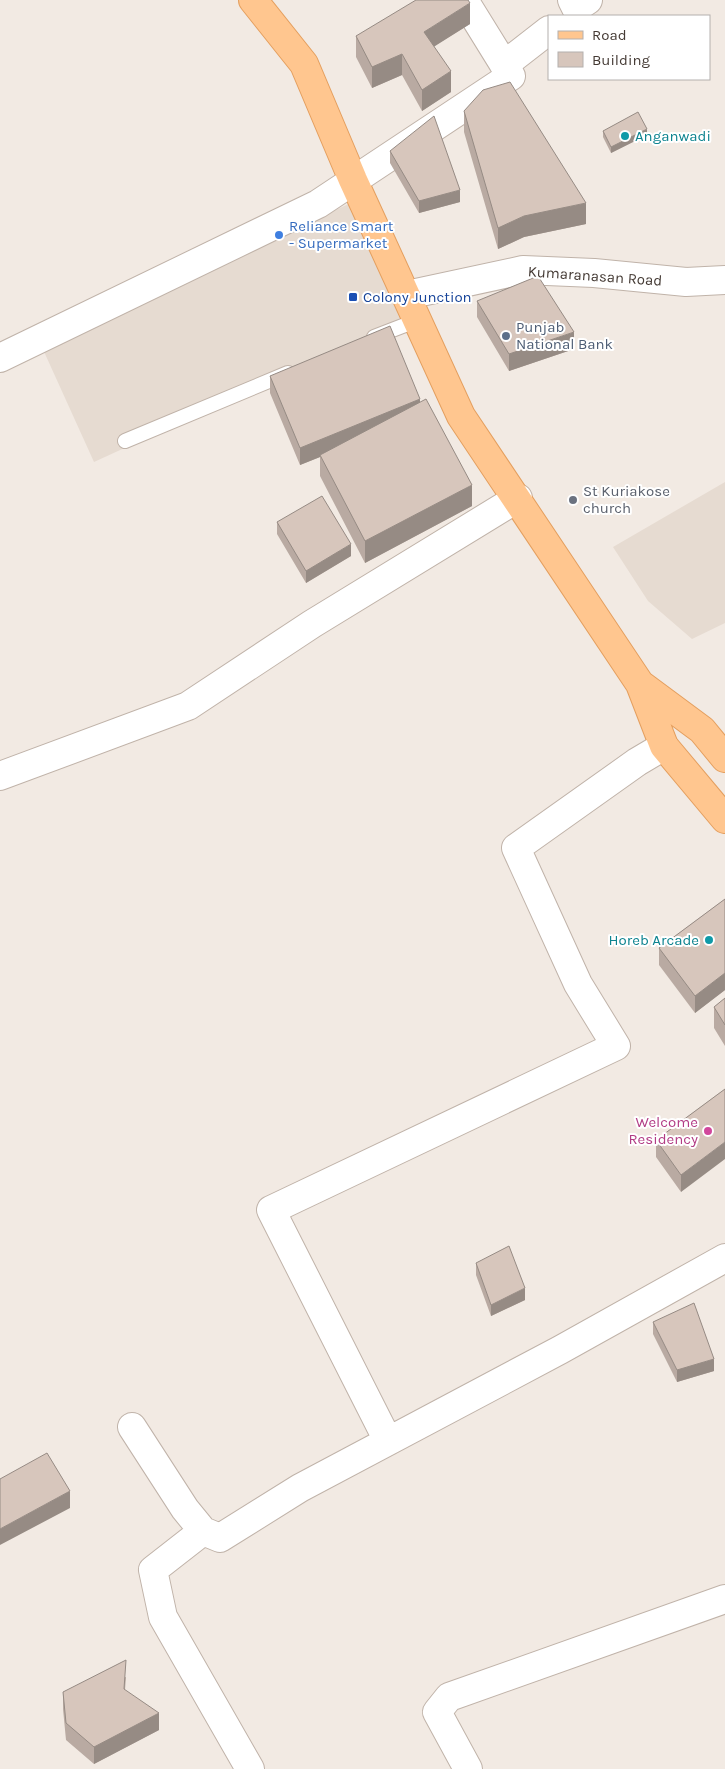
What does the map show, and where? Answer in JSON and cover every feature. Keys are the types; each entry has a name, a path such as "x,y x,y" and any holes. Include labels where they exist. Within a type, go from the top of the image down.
{"main road":[{"path":"253,0 304,64 352,180 407,295 461,416 518,498 640,684 664,746 725,818"},
{"path":"640,684 702,730 725,758"}],"street":[{"path":"0,358 318,204 511,76 464,0"},
{"path":"504,65 548,31"},
{"name":"Kumaranasan Road","path":"407,295 523,270 594,273 686,282 725,280"},
{"path":"0,776 188,706 312,624 518,498"},
{"path":"388,1440 272,1210 616,1046 578,984 516,848 637,762 664,746"},
{"path":"132,1427 185,1509 203,1531 220,1538 300,1488 560,1350 725,1258"},
{"path":"203,1531 153,1570 163,1617 250,1769"},
{"path":"468,1769 437,1712 450,1697 725,1599"}],"lane":[{"path":"364,342 418,320"},
{"path":"125,441 300,368"}],"shaded area":[{"path":"353,202 406,319 94,462 41,345"},
{"path":"725,482 725,623 692,639 648,601 613,547"}],"building":[{"path":"416,0 468,0 470,3 424,32 451,71 422,90 402,54 372,67 356,36"},
{"path":"510,82 586,203 524,216 498,228 464,111 483,90"},
{"name":"Anganwadi","path":"638,112 647,129 611,147 603,131"},
{"path":"434,116 460,190 419,201 390,151"},
{"path":"538,276 574,332 509,354 477,301"},
{"path":"390,326 420,399 300,448 270,376"},
{"path":"426,399 472,485 365,541 320,455"},
{"path":"322,496 351,544 306,571 277,522"},
{"name":"Horeb Arcade","path":"725,899 725,973 695,996 659,948"},
{"path":"725,998 725,1025 714,1007"},
{"name":"Welcome Residency","path":"725,1089 725,1142 681,1175 656,1140"},
{"path":"509,1246 525,1288 491,1305 476,1263"},
{"path":"694,1303 714,1359 677,1370 653,1322"},
{"path":"47,1453 70,1491 0,1529 0,1479"},
{"path":"126,1660 124,1689 159,1713 94,1747 66,1723 63,1692"}],"place":[{"name":"Anganwadi","path":"625,136"},
{"name":"Reliance Smart - Supermarket","path":"279,235"},
{"name":"Colony Junction","path":"353,297"},
{"name":"Punjab National Bank","path":"506,336"},
{"name":"St Kuriakose church","path":"573,500"},
{"name":"Horeb Arcade","path":"709,940"},
{"name":"Welcome Residency","path":"708,1131"}]}
